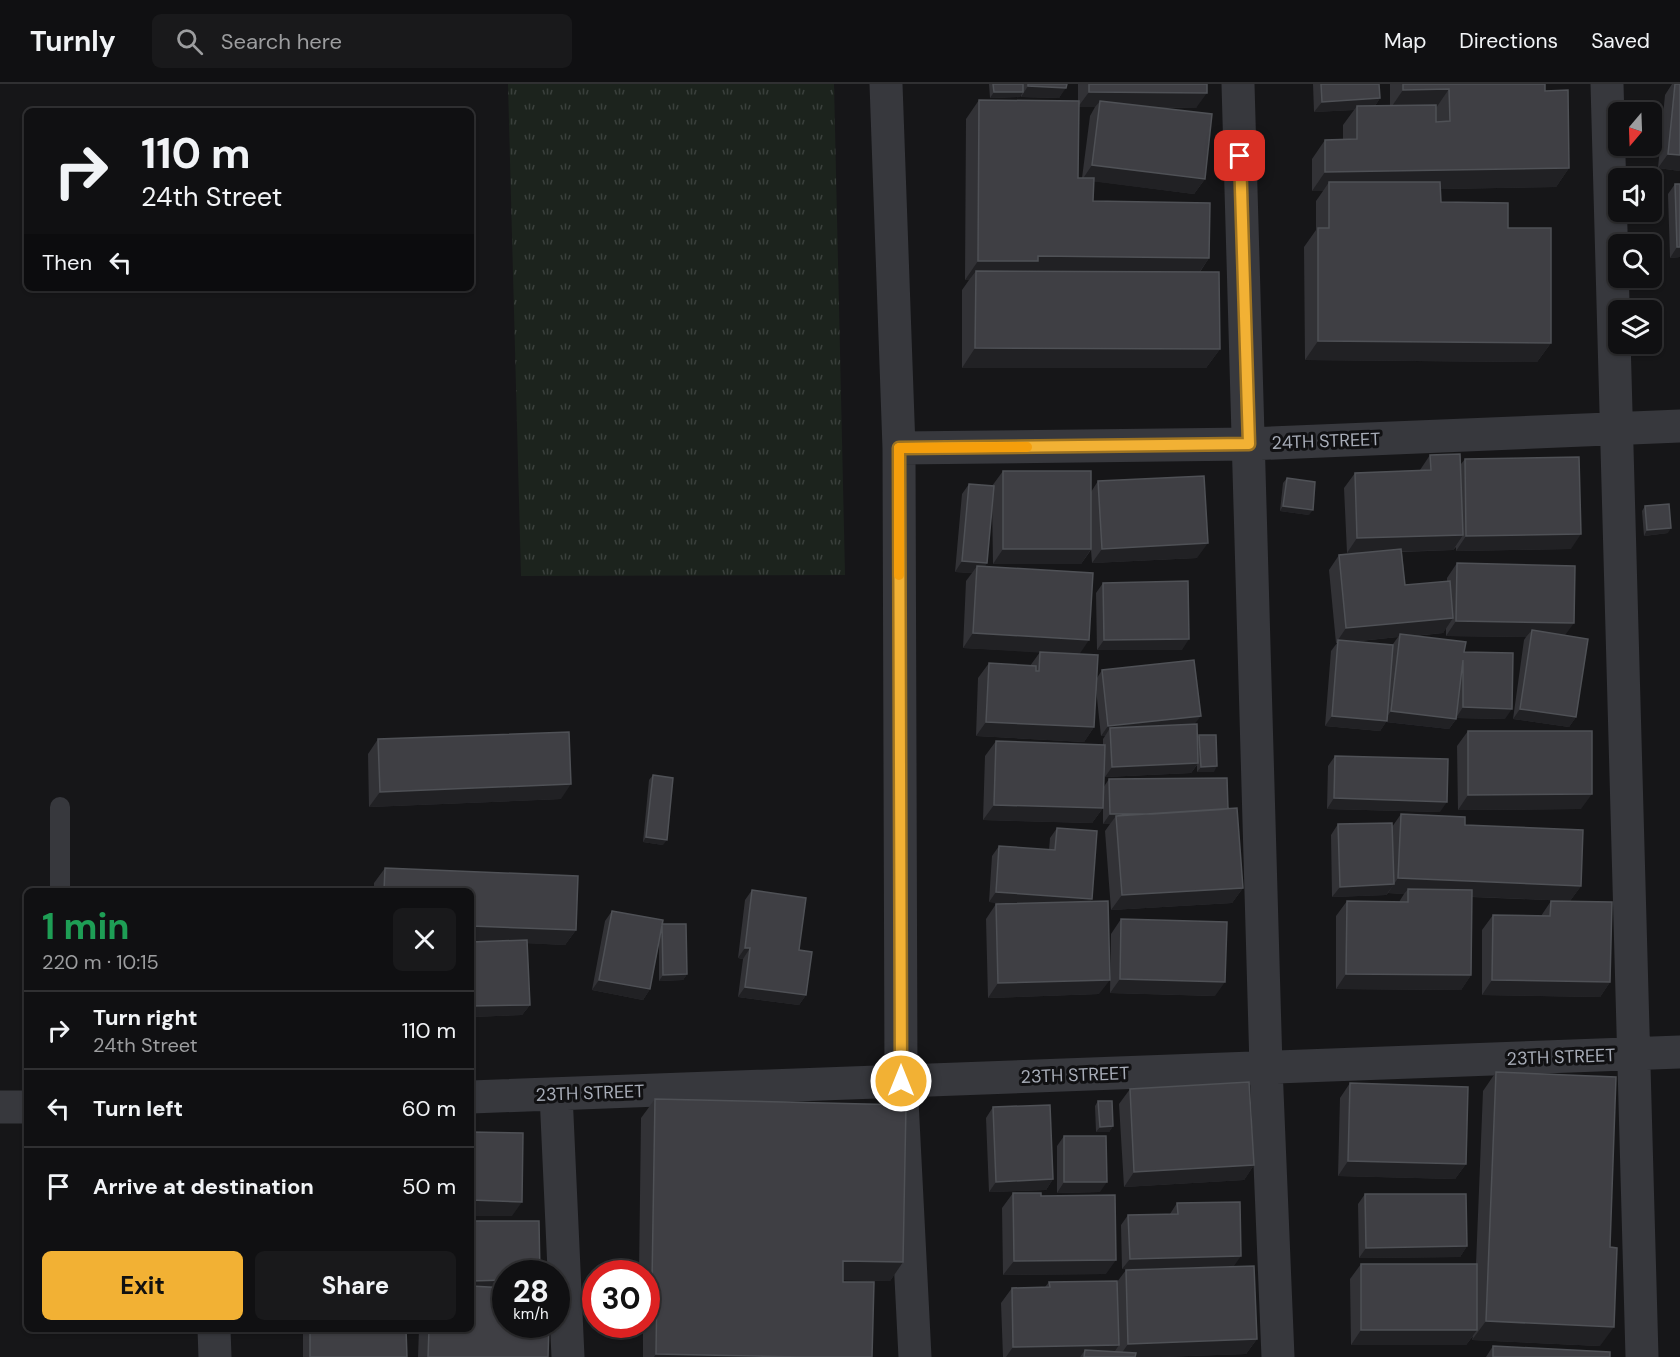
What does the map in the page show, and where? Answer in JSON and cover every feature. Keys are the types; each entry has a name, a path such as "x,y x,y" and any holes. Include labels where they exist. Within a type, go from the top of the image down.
{"street":[{"path":"886,84 899,448 901,1081 915,1357"},
{"path":"1238,84 1266,1067 1278,1357"},
{"path":"1607,84 1642,1357"},
{"name":"24TH STREET","path":"899,448 1249,444 1680,426"},
{"name":"23TH STREET","path":"474,1097 1680,1052"},
{"path":"556,1094 568,1357"},
{"path":"0,1107 24,1107"},
{"path":"214,1332 215,1357"}],"lane":[{"path":"60,807 60,888"}],"green space":[{"path":"508,84 834,84 845,575 521,576"}],"building":[{"path":"993,84 1023,84 1023,92 994,92"},
{"path":"1028,84 1067,84 1066,88 1028,86"},
{"path":"1089,84 1207,84 1207,93 1089,92"},
{"path":"1321,84 1379,84 1380,98 1322,102"},
{"path":"1403,84 1545,84 1545,91 1568,90 1569,168 1325,172 1325,140 1357,139 1357,106 1436,105 1436,122 1450,121 1449,89 1403,90"},
{"path":"1675,84 1680,84 1680,155 1668,154"},
{"path":"979,100 1079,101 1078,178 1094,178 1093,201 1210,203 1209,258 1038,256 1038,261 978,261"},
{"path":"1100,101 1212,114 1205,179 1092,165"},
{"path":"1329,182 1440,182 1441,202 1508,203 1508,228 1551,228 1551,343 1318,341 1318,228 1329,228"},
{"path":"1675,184 1680,184 1680,247 1677,247"},
{"path":"976,271 1219,272 1220,349 975,348"},
{"path":"1460,454 1463,535 1357,538 1355,473 1431,470 1430,455"},
{"path":"1579,457 1581,534 1466,536 1465,459"},
{"path":"1003,471 1091,471 1091,549 1003,549"},
{"path":"1204,476 1208,543 1102,549 1098,481"},
{"path":"1287,478 1315,482 1313,510 1283,506"},
{"path":"969,484 994,486 987,563 962,561"},
{"path":"1669,504 1671,528 1647,530 1645,506"},
{"path":"1401,549 1405,585 1450,581 1453,618 1346,628 1339,555"},
{"path":"1457,563 1575,566 1574,623 1456,621"},
{"path":"977,566 1093,573 1089,640 973,633"},
{"path":"1188,581 1189,639 1104,640 1103,583"},
{"path":"1532,630 1588,639 1576,717 1520,709"},
{"path":"1400,634 1466,642 1464,652 1513,653 1512,709 1463,707 1463,660 1456,719 1391,711"},
{"path":"1338,640 1393,645 1387,721 1332,716"},
{"path":"1040,652 1098,655 1094,727 986,722 989,663 1036,666 1036,671 1039,671"},
{"path":"1194,660 1201,716 1108,726 1102,670"},
{"path":"1197,724 1198,763 1112,767 1110,728"},
{"path":"1468,731 1592,731 1592,794 1468,795"},
{"path":"569,732 571,784 380,792 378,739"},
{"path":"1199,735 1216,735 1217,766 1201,767"},
{"path":"996,741 1105,745 1103,808 994,805"},
{"path":"1335,756 1448,759 1447,802 1334,798"},
{"path":"653,775 673,778 667,840 646,837"},
{"path":"1227,778 1228,809 1110,814 1109,779"},
{"path":"1237,808 1243,888 1122,895 1116,816"},
{"path":"1401,814 1465,817 1465,825 1583,830 1581,886 1398,878"},
{"path":"1392,823 1394,884 1340,887 1338,824"},
{"path":"1057,828 1097,831 1092,899 996,892 999,846 1055,850"},
{"path":"385,868 578,876 576,930 474,926 474,888 384,888"},
{"path":"1408,889 1472,890 1471,975 1346,974 1347,901 1408,902"},
{"path":"752,890 806,898 799,950 812,952 806,995 745,987 750,948 745,948"},
{"path":"1108,901 1110,980 998,983 996,904"},
{"path":"1551,901 1612,902 1610,982 1492,980 1493,915 1550,916"},
{"path":"612,911 663,920 650,989 599,980"},
{"path":"1121,919 1227,922 1225,982 1120,979"},
{"path":"662,924 686,924 687,974 663,975"},
{"path":"527,940 530,1005 474,1006 474,942"},
{"path":"1496,1072 1616,1077 1610,1247 1617,1248 1614,1327 1486,1321"},
{"path":"1249,1082 1254,1165 1134,1172 1130,1089"},
{"path":"1350,1083 1468,1087 1466,1164 1348,1161"},
{"path":"655,1099 906,1105 903,1262 843,1261 843,1282 874,1282 872,1357 656,1354 656,1338 660,1338 660,1260 652,1260"},
{"path":"1098,1101 1112,1101 1113,1126 1100,1127"},
{"path":"1050,1105 1053,1179 996,1182 993,1107"},
{"path":"474,1132 523,1133 522,1202 474,1200"},
{"path":"1064,1136 1106,1136 1107,1182 1064,1182"},
{"path":"1013,1193 1041,1193 1041,1196 1115,1195 1116,1260 1014,1261"},
{"path":"1365,1194 1466,1194 1467,1246 1366,1248"},
{"path":"1240,1202 1241,1256 1130,1259 1128,1215 1178,1214 1177,1203"},
{"path":"474,1221 539,1221 540,1260 492,1260 492,1280 474,1281"},
{"path":"1361,1264 1477,1264 1477,1330 1361,1330"},
{"path":"1254,1266 1257,1339 1128,1344 1126,1270"},
{"path":"1117,1281 1119,1345 1013,1347 1012,1288 1050,1287 1049,1282"},
{"path":"474,1286 492,1287 492,1338 549,1338 548,1357 428,1357 429,1332 474,1332"},
{"path":"310,1332 406,1332 407,1357 310,1357"},
{"path":"1493,1346 1610,1352 1610,1357 1493,1357"},
{"path":"1085,1350 1136,1353 1135,1357 1084,1357"}],"slow traffic":[{"path":"899,575 899,448 1027,447"}],"route":[{"path":"901,1081 899,448 1249,444 1240,156"}]}
